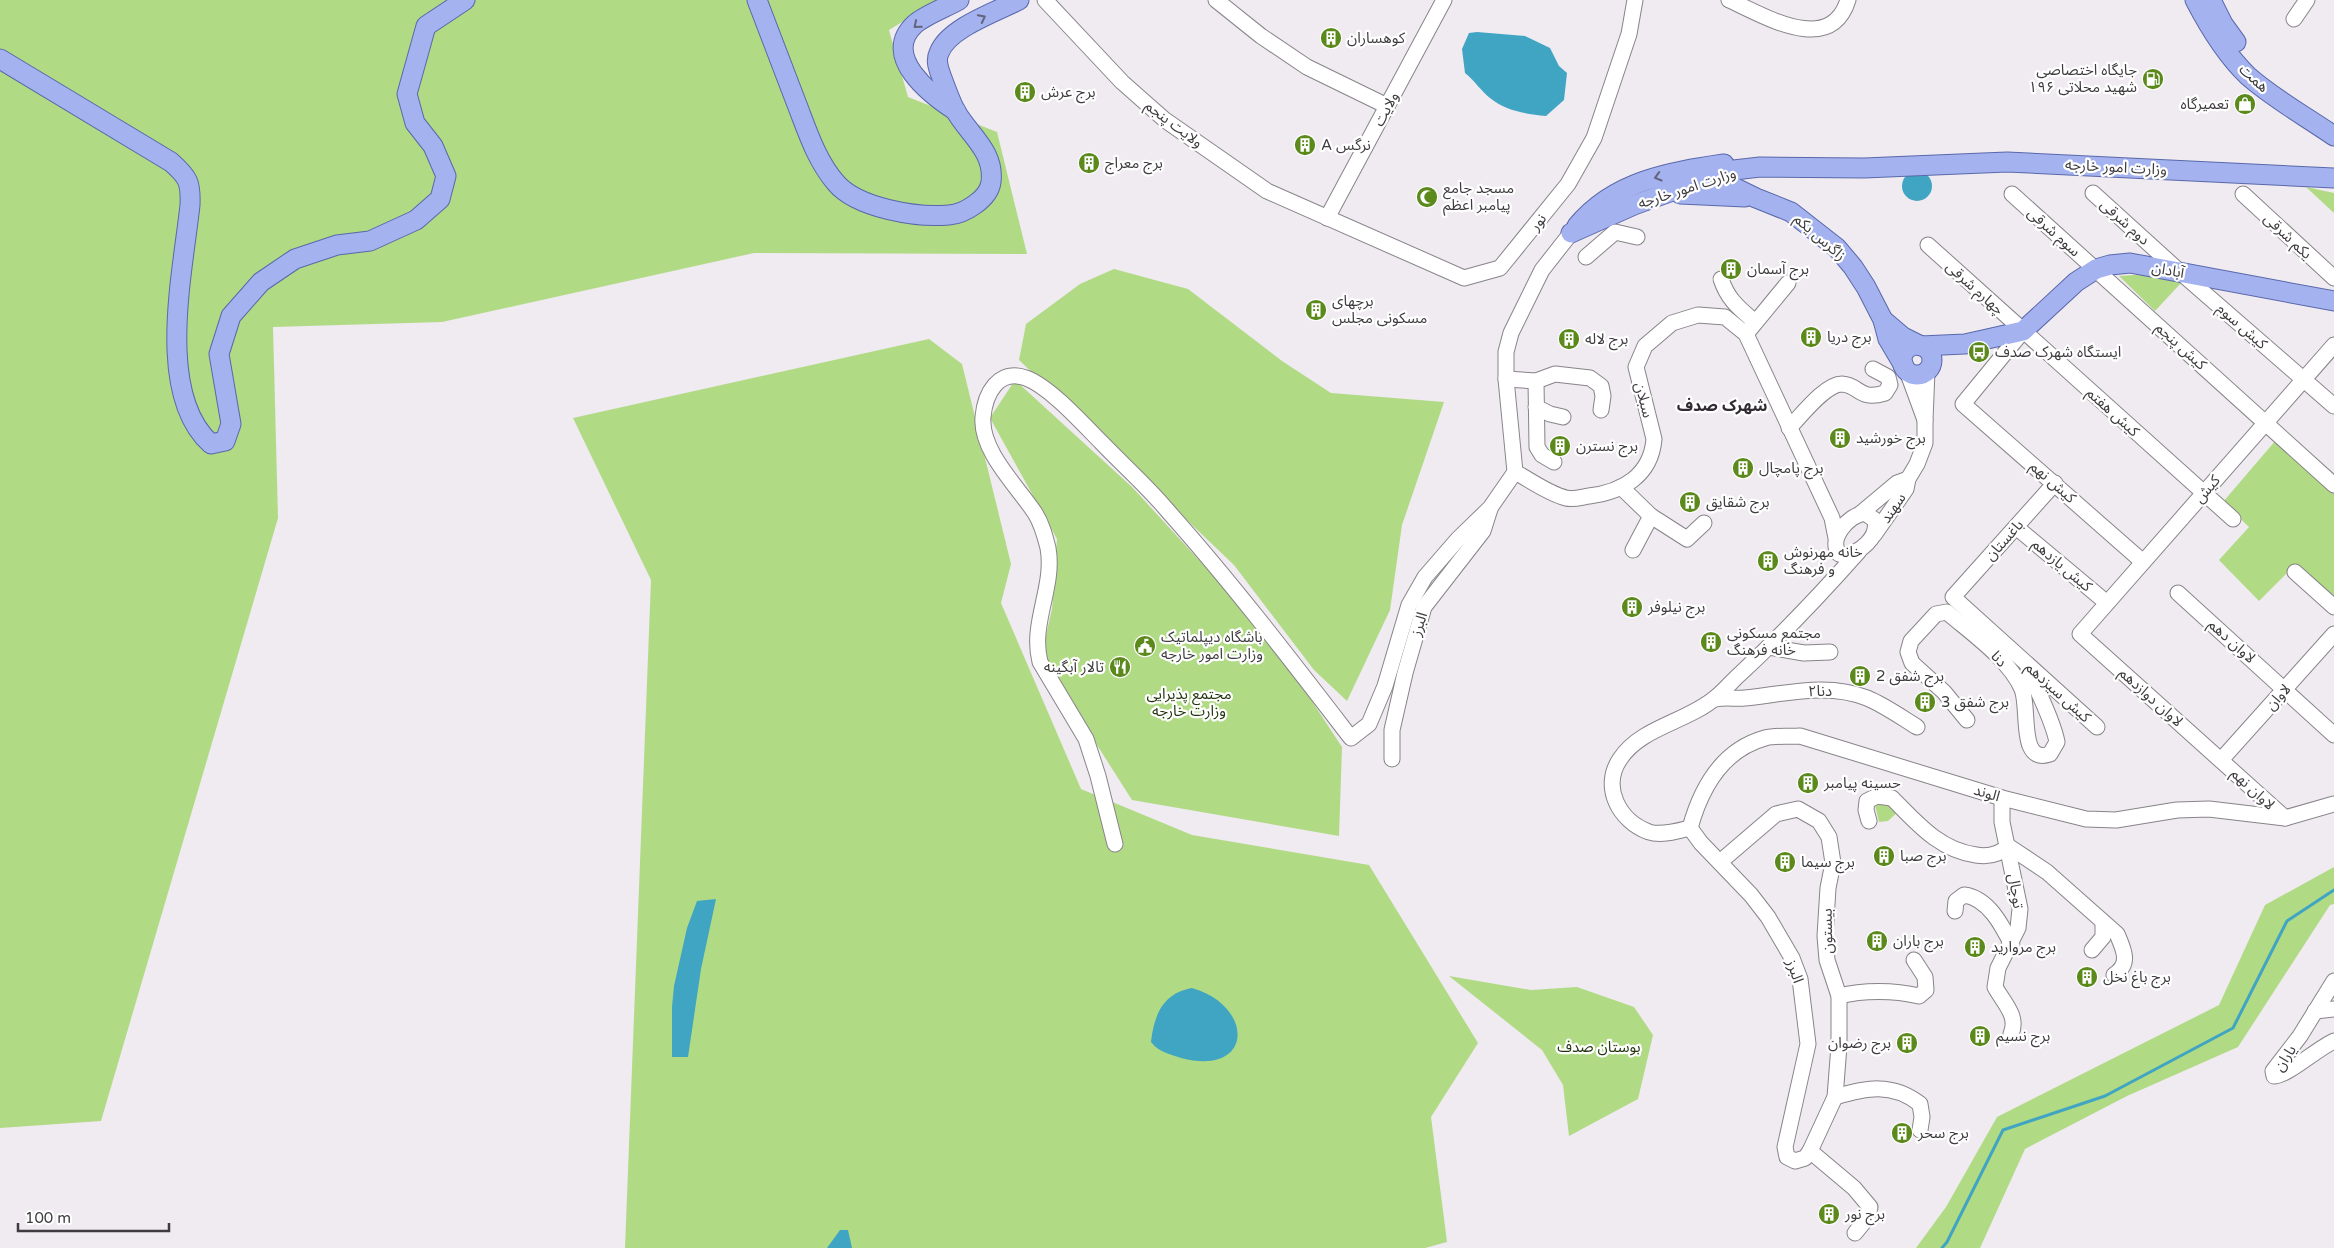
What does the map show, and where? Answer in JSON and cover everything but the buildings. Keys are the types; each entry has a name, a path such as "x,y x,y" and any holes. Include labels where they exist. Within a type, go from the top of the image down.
{"main road":[{"path":"0,59 171,162 185,174 191,186 176,342 184,400 199,433 211,444 225,441 230,424 219,354 231,316 261,282 295,259 337,246 370,241 416,220 440,199 446,176 433,146 414,123 407,94 426,26 465,0"},
{"path":"757,0 814,150 836,184 860,201 912,214 949,215 965,212 977,202 991,184 989,160 984,149 956,111 937,63 938,54 944,42 958,30 1019,0"},
{"path":"956,111 939,100 919,82 908,65 904,47 907,36 915,24 959,0"},
{"name":"همت","path":"2195,0 2208,24 2247,74 2282,102 2330,126"},
{"name":"همت","path":"2211,0 2223,24 2255,65 2330,126"},
{"name":"وزارت امور خارجه","path":"1571,233 1590,210 1628,185 1691,169 1751,161 1898,165 2007,162 2334,178"},
{"name":"وزارت امور خارجه","path":"1571,233 1634,205 1734,170 1760,168 1864,168 1898,165"},
{"path":"1756,198 1744,185 1744,180 1747,174 1760,168"},
{"path":"1691,169 1714,176 1756,198"},
{"path":"1628,185 1622,196 1624,200 1634,205"},
{"path":"1664,195 1695,193 1756,198"},
{"name":"زاگرس یکم","path":"1756,198 1791,212 1837,248 1854,267 1883,320 1888,339 1905,368"},
{"name":"آبادان","path":"2023,331 2076,282 2096,269 2110,264 2130,263 2334,301"},
{"name":"زاگرس یکم","path":"1883,320 1903,337 1921,346"},
{"path":"1964,344 1929,369 1917,375 1905,368 1903,355 1915,346 1964,344 2023,331"},
{"path":"1921,346 1930,352 1932,357 1929,369"}],"street":[{"name":"ولایت پنجم","path":"1045,0 1122,82 1165,120 1267,191 1327,218"},
{"path":"1216,0 1261,36 1307,67 1387,106"},
{"name":"ولایت","path":"1327,218 1444,0"},
{"name":"نور","path":"1327,218 1464,278 1500,268 1568,184 1594,138 1629,34 1635,0"},
{"path":"1729,0 1792,27 1812,30 1835,22 1847,3"},
{"path":"2294,19 2307,0"},
{"name":"دوم شرقی","path":"2093,193 2180,272"},
{"name":"سوم شرقی","path":"2012,194 2096,269"},
{"name":"یکم شرقی","path":"2243,194 2334,278"},
{"path":"1586,257 1615,232 1637,237"},
{"name":"وزارت امور خارجه","path":"1515,472 1506,379 1506,352 1510,333 1542,270 1571,233"},
{"name":"چهارم شرقی","path":"1928,245 2023,331"},
{"name":"کیش پنجم","path":"2096,269 2334,485"},
{"name":"کیش سوم","path":"2180,272 2334,406"},
{"path":"1721,279 1726,294 1750,328 1788,283"},
{"name":"سبلان","path":"1515,472 1568,499 1609,494 1637,478 1648,464 1654,450 1654,439 1636,367 1645,346 1672,323 1698,315 1725,317 1750,328 1789,428 1832,518 1836,544 1832,568 1819,597"},
{"name":"آبادان","path":"1963,404 2023,331"},
{"name":"کیش هفتم","path":"2023,331 2233,519"},
{"name":"کیش","path":"2080,634 2334,344"},
{"name":"سهند","path":"1905,368 1925,420"},
{"path":"1789,428 1829,387 1843,384 1871,397 1885,393 1890,385 1888,377 1873,369"},
{"name":"سهند","path":"1859,551 1874,535 1901,498 1908,478 1917,464 1925,443 1929,369"},
{"path":"1506,379 1536,381 1555,374 1590,378 1601,386 1603,396 1601,410"},
{"path":"1114,844 1098,776 1086,739 1040,662 1038,652 1039,622 1051,563 1045,537 1036,515 990,449 983,419 991,388 998,380 1012,376 1024,377 1040,384 1159,501 1252,610 1351,738 1369,724 1385,686 1409,605 1425,577 1458,539 1490,508 1515,472"},
{"path":"1536,381 1537,447 1542,455 1554,462"},
{"name":"کیش نهم","path":"1963,404 2144,562"},
{"path":"1536,407 1550,414 1563,417"},
{"name":"سهند","path":"1836,544 1858,515 1893,486 1908,478"},
{"name":"باغستان","path":"1954,597 2054,483"},
{"path":"1621,487 1652,516 1687,539 1704,522"},
{"path":"1822,498 1837,509 1858,515 1871,515 1875,520 1874,535"},
{"name":"البرز","path":"1392,759 1392,730 1404,673 1424,607 1483,531 1490,508"},
{"path":"1633,550 1652,516"},
{"name":"کیش یازدهم","path":"2016,527 2107,603"},
{"path":"1836,544 1838,554 1845,556 1859,551"},
{"name":"سبلان","path":"1690,828 1650,832 1635,825 1619,810 1611,788 1612,775 1620,759 1642,739 1715,699 1819,597 1859,551"},
{"path":"2295,572 2334,607"},
{"name":"لاوان دهم","path":"2178,593 2286,689 2334,735"},
{"name":"کیش سیزدهم","path":"1954,597 2097,727"},
{"name":"دنا","path":"1967,720 1944,692 1912,663 1908,652 1911,641 1936,614 1947,612 1988,647 2015,677 2026,703 2029,747 2035,755 2042,757 2050,754 2057,742 2054,727 2036,689 2027,664"},
{"name":"لاوان دوازدهم","path":"2080,634 2221,760"},
{"name":"لاوان","path":"2221,760 2334,634"},
{"path":"1769,647 1804,653 1830,652"},
{"name":"دنا۲","path":"1715,699 1724,697 1744,698 1827,688 1850,692 1868,698 1917,727"},
{"name":"الوند","path":"1690,828 1697,804 1711,776 1739,749 1766,738 1800,736 2002,798 2086,819 2116,820 2177,810 2209,809 2285,818 2334,804"},
{"name":"لاوان نهم","path":"2221,760 2285,818"},
{"path":"1869,821 1866,810 1868,801 1877,796 1892,798 1921,828 1938,842 1959,853 1985,856 2001,853 2008,846 2048,872 2117,934 2124,948 2126,961 2121,970 2114,975"},
{"name":"توچال","path":"2002,798 2002,822 2020,909 2018,928 2012,944 1998,968 1994,987 2013,1017 2014,1027 2011,1034"},
{"name":"بیستون","path":"1720,862 1776,814 1798,809 1819,821 1828,837 1833,863 1828,888 1825,936 1827,960 1839,996 1838,1046 1835,1096 1810,1151"},
{"name":"البرز","path":"1690,828 1701,844 1751,895 1768,917 1792,958 1800,979 1808,1044 1785,1147 1787,1157 1796,1161 1804,1158 1810,1151"},
{"path":"1955,911 1956,901 1964,895 1974,896 1988,908 2002,926 2012,944"},
{"path":"2092,950 2103,937 2103,922"},
{"path":"1839,996 1856,992 1919,996 1926,990 1925,977 1914,960"},
{"name":"یاران","path":"2334,981 2300,1036 2273,1071 2274,1076 2281,1076 2310,1054 2334,1041"},
{"path":"2315,1011 2334,1009"},
{"path":"1835,1096 1866,1088 1890,1090 1909,1096 1920,1104 1922,1117 1920,1130"},
{"path":"1810,1151 1854,1188 1870,1207 1868,1217 1855,1233"}],"green space":[{"path":"0,0 938,0 889,30 908,97 997,132 1027,254 754,253 442,322 273,327 278,518 101,1121 0,1128"},
{"path":"2306,187 2334,193 2334,213"},
{"path":"1114,269 1188,289 1282,361 1331,393 1444,402 1402,525 1390,610 1347,701 1314,670 1234,565 1019,360 1026,324 1080,284"},
{"path":"2148,274 2181,283 2155,311 2119,276"},
{"path":"929,339 962,364 1011,564 1001,603 1081,789 1192,835 1369,865 1478,1043 1431,1117 1447,1242 1425,1248 625,1248 651,580 573,418"},
{"name":"مجتمع پذیرایی وزارت خارجه","path":"1015,380 1132,487 1241,606 1294,674 1342,747 1339,836 1132,800 1041,657 1052,609 1057,539 990,418"},
{"path":"2276,440 2334,493 2334,597 2296,564 2259,601 2219,560 2249,527 2223,502"},
{"path":"1882,801 1900,810 1888,821 1879,822 1875,805"},
{"path":"2334,867 2334,904 2330,905 2238,1047 2127,1096 2025,1149 1980,1248 1916,1248 1946,1207 1997,1117 2219,1005 2265,905"},
{"name":"بوستان صدف","path":"1449,976 1531,990 1577,987 1634,1007 1653,1035 1638,1099 1569,1136 1563,1085 1542,1050"}],"water":[{"path":"1469,33 1525,36 1550,48 1559,66 1567,73 1564,100 1546,116 1509,109 1490,98 1465,73 1462,49"},
{"path":"1917,171 1927,176 1932,186 1927,196 1917,201 1907,196 1902,186 1907,176"},
{"path":"716,899 701,969 688,1057 672,1057 674,986 687,928 697,901"},
{"path":"1192,988 1213,997 1227,1009 1235,1023 1238,1037 1233,1049 1222,1058 1205,1061 1181,1058 1168,1054 1151,1042 1158,1014 1167,1000 1182,991"},
{"path":"840,1230 848,1230 852,1248 827,1248"}],"waterway":[{"path":"1942,1248 1947,1242 2003,1130 2105,1096 2233,1028 2287,921 2334,890"}],"place":[{"name":"کوهساران","path":"1331,38"},
{"name":"جایگاه اختصاصی ۱۹۶ شهید محلاتی","path":"2153,79"},
{"name":"برج عرش","path":"1025,92"},
{"name":"تعمیرگاه","path":"2245,104"},
{"name":"A نرگس","path":"1305,145"},
{"name":"برج معراج","path":"1089,163"},
{"name":"مسجد جامع پیامبر اعظم","path":"1427,197"},
{"name":"برج آسمان","path":"1731,269"},
{"name":"برچهای مسکونی مجلس","path":"1316,310"},
{"name":"برج دریا","path":"1811,337"},
{"name":"برج لاله","path":"1569,339"},
{"name":"ایستگاه شهرک صدف","path":"1979,352"},
{"name":"برج خورشید","path":"1840,438"},
{"name":"برج نسترن","path":"1560,446"},
{"name":"برج پامچال","path":"1743,468"},
{"name":"برج شقایق","path":"1690,502"},
{"name":"خانه مهرنوش و فرهنگ","path":"1768,561"},
{"name":"برج نیلوفر","path":"1632,607"},
{"name":"مجتمع مسکونی خانه فرهنگ","path":"1711,642"},
{"name":"باشگاه دیپلماتیک وزارت امور خارجه","path":"1145,646"},
{"name":"تالار آبگینه","path":"1120,667"},
{"name":"برج شفق 2","path":"1860,676"},
{"name":"برج شفق 3","path":"1925,702"},
{"name":"حسینه پیامبر","path":"1808,783"},
{"name":"برج صبا","path":"1884,856"},
{"name":"برج سیما","path":"1785,862"},
{"name":"برج باران","path":"1877,941"},
{"name":"برج مروارید","path":"1975,947"},
{"name":"برج باغ نخل","path":"2087,977"},
{"name":"برج نسیم","path":"1980,1036"},
{"name":"برج رضوان","path":"1907,1043"},
{"name":"برج سحر","path":"1902,1133"},
{"name":"برج نور","path":"1829,1214"}],"district":[{"name":"شهرک صدف","path":"1722,405"}]}
